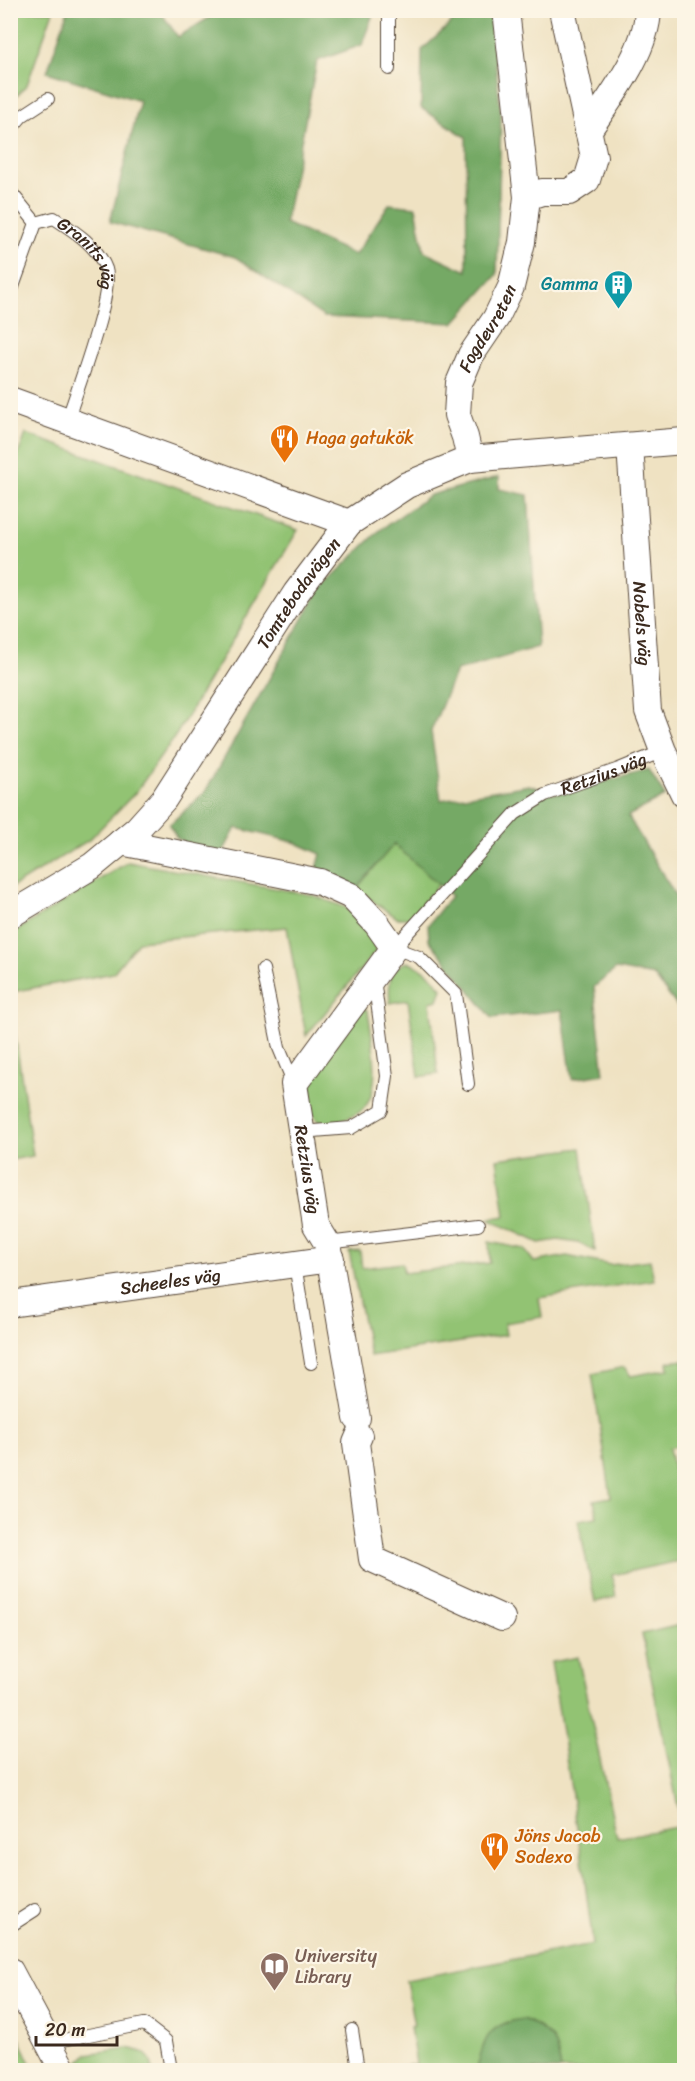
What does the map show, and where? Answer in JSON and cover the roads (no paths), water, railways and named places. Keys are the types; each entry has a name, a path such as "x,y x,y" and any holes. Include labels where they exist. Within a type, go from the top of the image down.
{"street":[{"name":"Fogdevreten","path":"470,459 457,415 459,383 471,355 496,318 511,287 522,242 527,197 506,10"},
{"path":"527,197 542,192 569,192 587,180 594,157 562,10"},
{"path":"588,131 632,63 648,21 648,10"},
{"path":"10,400 349,523"},
{"name":"Tomtebodavägen","path":"10,915 92,866 121,842 164,799 284,610 349,523 407,485 470,459 684,441"},
{"name":"Nobels väg","path":"630,446 648,711 663,751 684,794"},
{"path":"121,842 320,882 351,896 377,924 394,948"},
{"name":"Retzius väg","path":"394,948 294,1084 301,1132 316,1225 329,1251 358,1427 356,1443 372,1559 502,1618"},
{"name":"Scheeles väg","path":"10,1304 295,1264 329,1251"},
{"path":"10,1971 63,2070"}],"lane":[{"path":"389,10 389,69"},
{"path":"10,130 22,116 48,99"},
{"path":"10,191 36,223"},
{"name":"Granits väg","path":"10,295 36,223 54,218 86,239 106,270 104,302 67,421"},
{"name":"Retzius väg","path":"394,948 515,814 545,795 663,751"},
{"path":"394,948 418,957 456,994 468,1084"},
{"path":"263,969 279,1048 294,1084"},
{"path":"301,1132 351,1128 382,1110 387,1076 373,975"},
{"path":"329,1251 478,1225"},
{"path":"295,1264 311,1364"},
{"path":"10,1926 35,1910"},
{"path":"48,2043 144,2024 166,2041 171,2070"},
{"path":"352,2030 358,2070"}],"place":[{"name":"Gamma","path":"619,310"},
{"name":"Haga gatukök","path":"285,464"},
{"name":"Jöns Jacob Sodexo","path":"494,1872"},
{"name":"University Library","path":"274,1992"}]}
